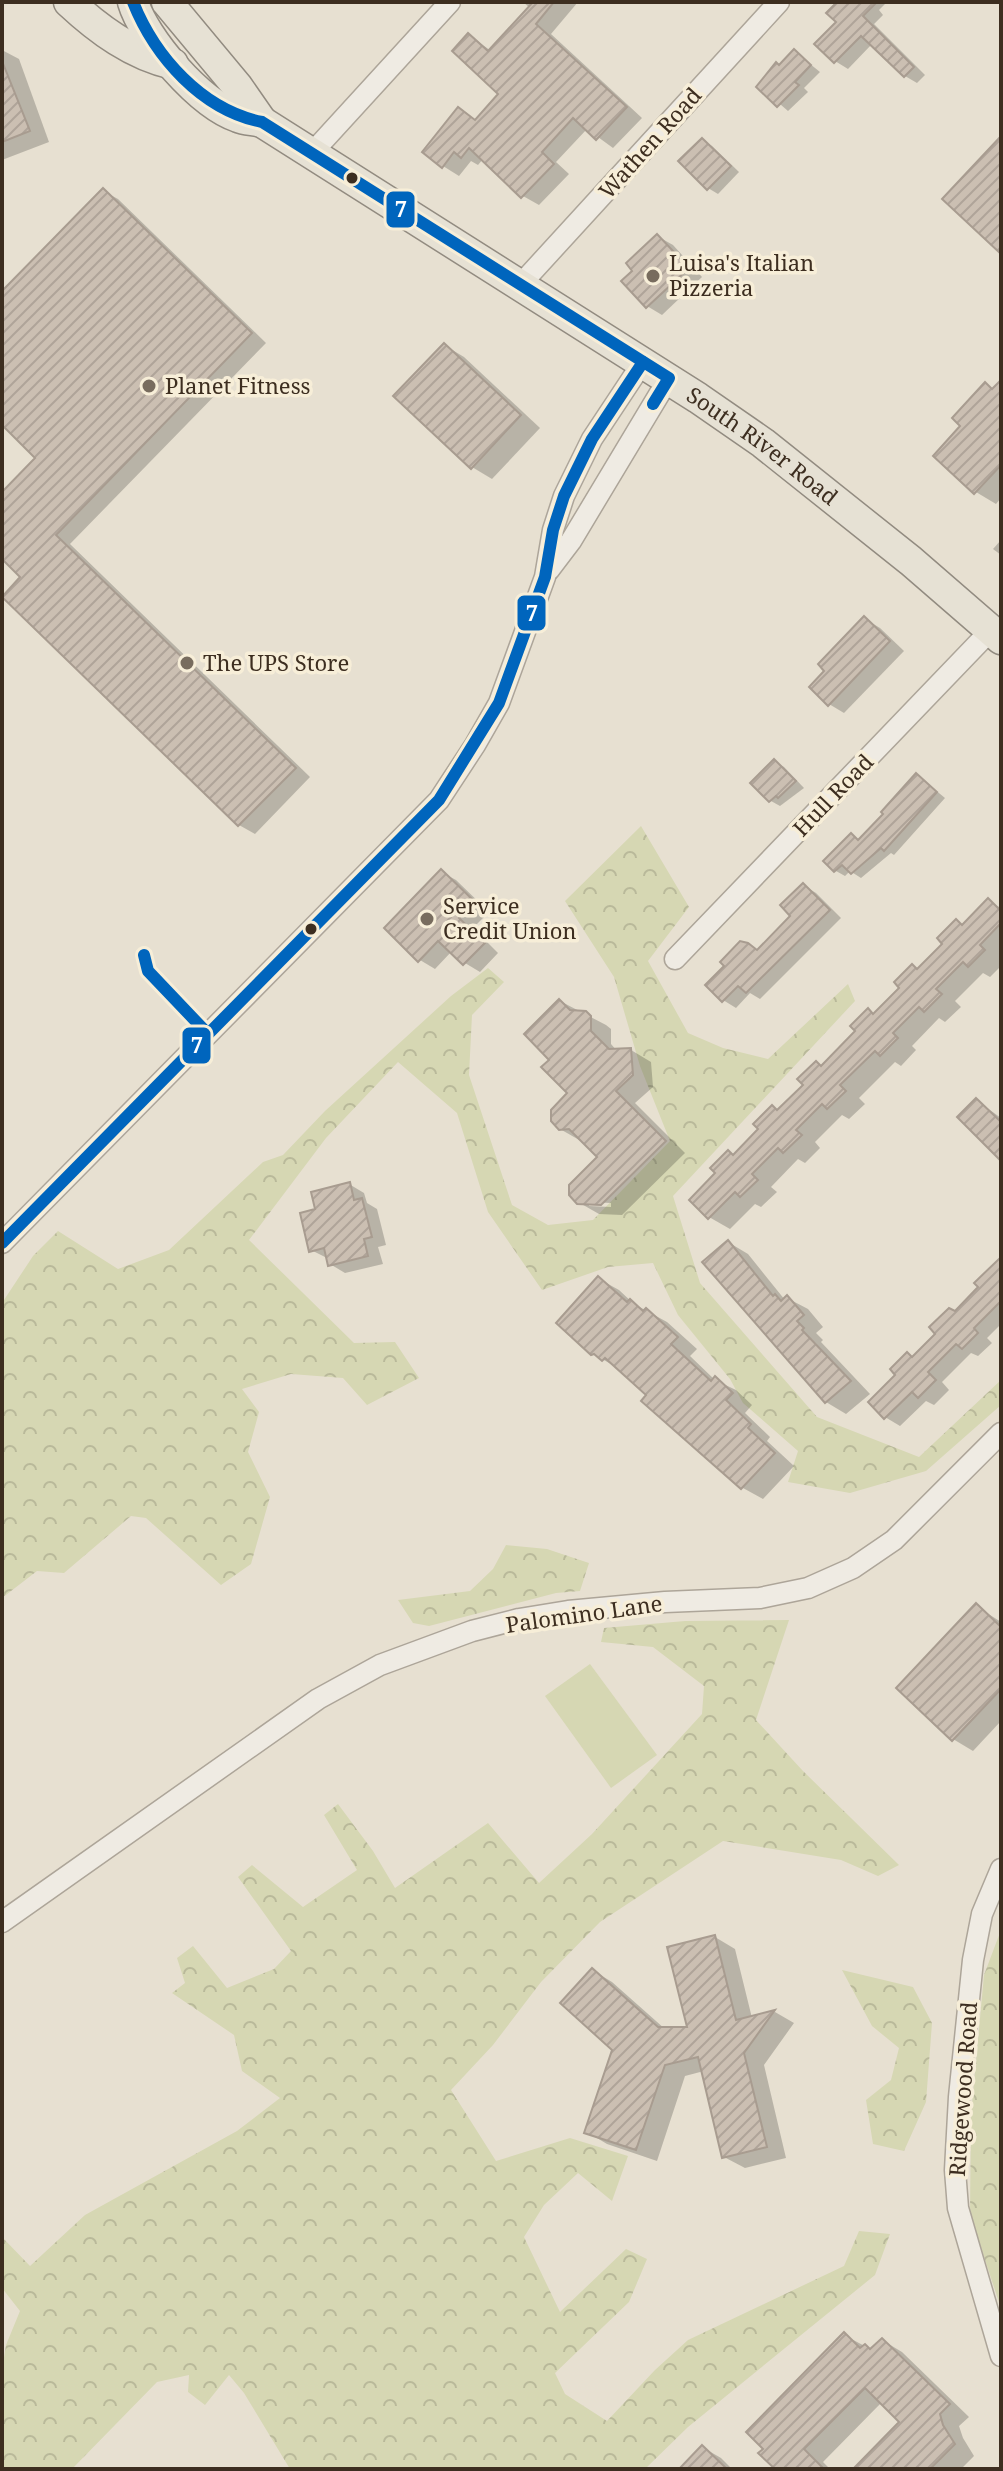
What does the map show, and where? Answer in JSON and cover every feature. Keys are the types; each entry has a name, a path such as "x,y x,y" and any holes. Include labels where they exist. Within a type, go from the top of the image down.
{"main road":[{"path":"69,2 131,50 153,60 173,64"},
{"name":"South River Road","path":"133,2 141,22 173,64 209,100 236,117 262,122 669,378 763,443 911,561 996,634"},
{"name":"South River Road","path":"167,2 244,94 262,122"}],"street":[{"path":"311,154 450,2"},
{"name":"Wathen Road","path":"521,284 779,2"},
{"path":"2,1243 439,800 499,703 545,577 553,530 564,496 592,439 643,362"},
{"path":"545,577 571,541 669,378"},
{"name":"Hull Road","path":"675,959 996,634"},
{"name":"Palomino Lane","path":"2,1922 318,1699 380,1665 472,1631 519,1619 651,1603 760,1598 808,1588 853,1568 894,1540 1001,1433"},
{"name":"Ridgewood Road","path":"1001,1869 982,1914 973,1960 955,2170 958,2208 1001,2356"}],"green space":[{"path":"641,826 689,907 648,961 688,1033 723,1048 768,1059 848,984 855,1001 673,1196 700,1283 817,1417 919,1457 1001,1380 1001,1405 926,1471 850,1493 788,1482 798,1451 743,1403 730,1379 678,1315 653,1263 608,1267 542,1290 488,1212 457,1113 398,1062 326,1138 249,1240 354,1343 395,1342 419,1378 367,1405 343,1378 291,1374 242,1389 259,1412 248,1452 270,1497 251,1564 221,1585 146,1518 131,1516 64,1573 37,1571 2,1598 2,1303 33,1256 58,1231 118,1269 169,1250 263,1162 283,1155 325,1111 451,996 488,968 504,982 472,1015 469,1075 512,1205 548,1225 593,1220 670,1141 640,1066 614,977 565,901"},
{"path":"506,1545 547,1549 589,1563 580,1591 556,1593 429,1626 413,1623 398,1600 470,1591 493,1569"},
{"path":"789,1620 756,1720 899,1865 878,1876 841,1860 723,1841 600,1922 541,1982 493,2045 451,2090 496,2161 570,2138 628,2156 612,2201 578,2173 544,2205 524,2237 560,2312 626,2249 647,2259 629,2302 555,2373 565,2394 607,2421 688,2340 844,2266 859,2231 890,2234 875,2275 688,2427 645,2469 290,2469 244,2393 229,2375 205,2405 188,2392 189,2375 157,2382 72,2469 2,2469 2,2370 6,2345 20,2311 2,2288 2,2237 30,2266 85,2215 237,2131 280,2098 242,2071 234,2035 172,1993 185,1983 177,1958 193,1946 227,1988 274,1969 291,1951 238,1877 252,1865 303,1907 357,1870 324,1815 338,1804 373,1851 395,1888 488,1823 539,1883 592,1834 702,1714 704,1686 653,1647 601,1642 604,1628 685,1621"},
{"path":"590,1664 657,1755 611,1788 545,1696"},
{"path":"1001,1930 1001,2308 970,2215 971,2115 984,1975"},
{"path":"842,1970 913,1987 932,2023 926,2102 904,2151 873,2144 866,2100 891,2080 899,2048 872,2026"}],"building":[{"path":"533,2 554,2 536,24 627,107 596,140 573,118 542,152 554,164 521,198 469,148 461,158 454,152 442,168 422,152 458,107 475,120 498,94 452,51 468,33 488,51"},
{"path":"837,2 877,2 863,16 914,67 904,77 861,36 834,63 814,44 836,22 826,13"},
{"path":"794,49 811,65 795,82 799,85 777,107 756,87 776,62 779,65"},
{"path":"2,61 30,131 2,142"},
{"path":"1001,136 1001,254 942,199"},
{"path":"702,138 731,166 707,190 678,161"},
{"path":"103,188 252,333 56,535 296,768 238,826 2,597 20,577 2,559 2,492 35,458 2,425 2,291"},
{"name":"Luisa's Italian Pizzeria","path":"657,234 689,268 646,308 621,281 632,271 626,263"},
{"path":"444,343 521,415 471,469 393,396"},
{"path":"1001,380 1001,465 974,494 933,456 960,426 952,418 985,382 992,389"},
{"path":"864,616 890,641 828,706 809,687 824,671 818,664"},
{"path":"774,759 796,781 769,802 750,783"},
{"path":"916,773 937,792 884,851 881,848 851,874 842,865 834,872 823,861 851,833 858,840"},
{"path":"441,869 475,902 459,918 485,943 463,965 438,941 418,962 384,928"},
{"path":"803,883 830,910 746,993 738,986 722,1002 705,985 724,966 720,962 740,941 757,950 790,916 780,905"},
{"path":"988,898 1001,911 1001,923 980,945 985,950 968,967 963,962 936,989 942,994 924,1012 919,1007 893,1033 898,1038 880,1056 875,1051 840,1085 846,1091 827,1109 822,1104 796,1130 802,1135 783,1153 778,1148 752,1174 758,1180 740,1197 735,1192 708,1219 689,1200 715,1173 710,1168 728,1150 733,1155 758,1129 753,1124 772,1105 777,1110 803,1085 797,1079 816,1061 821,1066 855,1031 850,1026 868,1008 873,1014 899,988 894,982 912,964 917,969 942,944 937,938 956,919 962,925"},
{"path":"559,999 570,1010 586,1011 591,1016 591,1031 609,1049 631,1048 633,1075 616,1091 666,1141 601,1205 577,1204 569,1195 569,1185 597,1157 569,1129 559,1130 551,1121 551,1110 567,1093 541,1067 549,1060 524,1034"},
{"path":"976,1098 1001,1122 1001,1161 957,1117"},
{"path":"350,1182 354,1200 362,1198 372,1237 364,1239 368,1256 328,1266 324,1248 309,1252 300,1213 315,1209 311,1192"},
{"path":"728,1240 773,1296 775,1294 781,1301 787,1295 804,1315 797,1321 804,1328 802,1330 851,1381 825,1403 702,1262"},
{"path":"1001,1257 1001,1301 974,1328 978,1333 962,1349 956,1344 928,1372 936,1380 918,1398 912,1392 884,1419 868,1402 895,1375 890,1369 907,1352 912,1357 935,1334 929,1327 949,1308 955,1311 978,1287 974,1283"},
{"path":"598,1276 627,1302 630,1299 643,1311 646,1308 678,1337 671,1344 711,1381 715,1376 733,1393 726,1400 751,1424 748,1428 775,1453 741,1489 641,1401 646,1395 605,1358 602,1361 591,1355 556,1323"},
{"path":"976,1603 1001,1627 1001,1689 952,1741 896,1688"},
{"path":"715,1935 736,2020 775,2010 744,2053 767,2147 722,2158 698,2057 665,2065 636,2150 584,2133 612,2050 560,2003 592,1968 658,2027 687,2027 667,1947"},
{"path":"844,2332 860,2348 865,2344 870,2349 882,2338 950,2404 940,2414 955,2444 930,2469 853,2469 899,2422 865,2388 804,2449 824,2469 775,2469 758,2453 763,2449 746,2432"},
{"path":"702,2445 727,2469 679,2469"}],"transit line":[{"name":"7","path":"133,2 142,22 168,61 201,93 240,116 262,122 669,378 653,404"},
{"name":"7","path":"2,1243 439,800 499,703 545,577 553,530 564,496 592,439 643,362"},
{"name":"7","path":"144,955 148,971 207,1033"}],"place":[{"name":"Luisa's Italian Pizzeria","path":"653,276"},
{"name":"Planet Fitness","path":"149,386"},
{"name":"The UPS Store","path":"187,663"},
{"name":"Service Credit Union","path":"427,919"}]}
